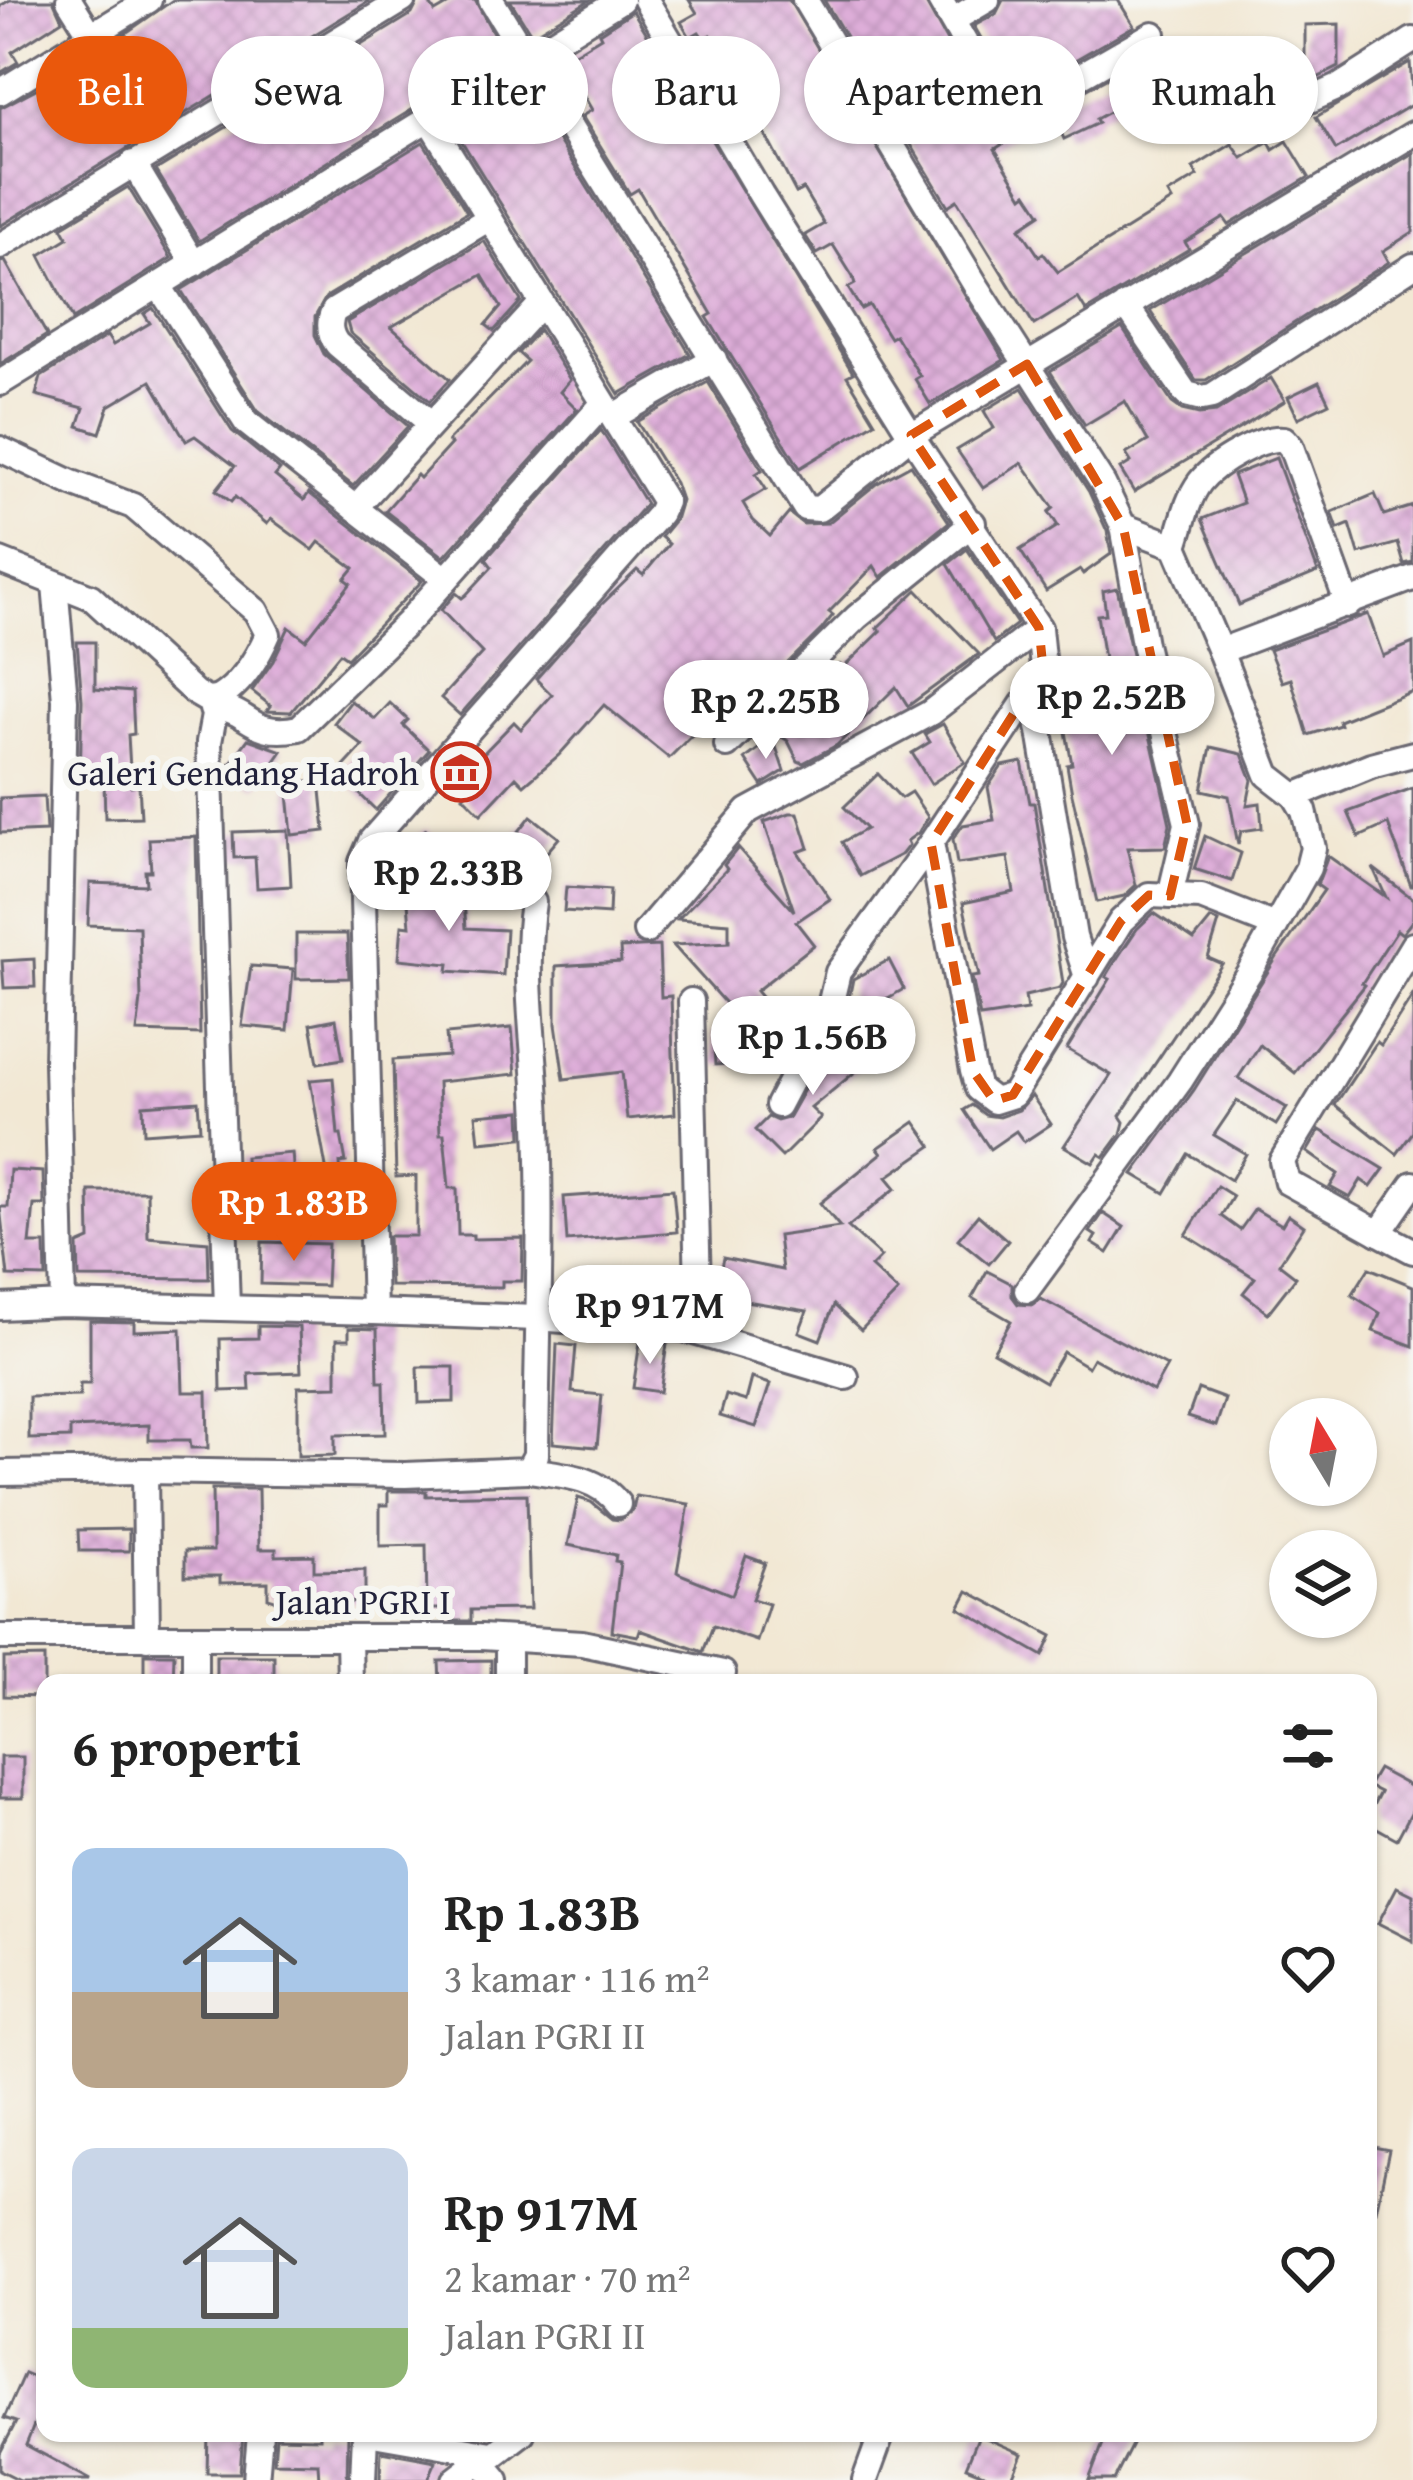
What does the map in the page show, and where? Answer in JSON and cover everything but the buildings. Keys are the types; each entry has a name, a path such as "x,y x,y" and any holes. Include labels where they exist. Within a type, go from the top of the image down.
{"street":[{"path":"69,0 99,36"},
{"path":"0,92 149,0"},
{"path":"187,131 403,0"},
{"path":"491,0 512,36"},
{"path":"560,36 621,0"},
{"path":"646,0 911,435 1039,628 1044,651 1027,703 1010,718 931,843 838,972 830,1006 778,1105"},
{"path":"805,0 975,284 1103,484 1123,526 1148,664 1187,824 1170,896"},
{"path":"987,0 946,10 1004,110 1012,116 1153,34"},
{"path":"1318,96 1413,40"},
{"path":"0,383 408,132"},
{"path":"579,144 805,508 819,509 911,435 1413,134"},
{"path":"0,246 165,144"},
{"path":"374,1312 362,862 370,841 664,506 663,494 443,144"},
{"path":"133,163 194,264"},
{"path":"430,422 337,344 329,328 331,316 488,219"},
{"path":"1126,304 1186,394 1202,398 1212,396 1413,266"},
{"path":"159,286 246,422 446,579"},
{"path":"355,508 540,305"},
{"path":"0,561 91,597 195,693 235,711 258,729 298,728 409,622 608,410 714,359"},
{"path":"1027,1290 1161,1108 1275,926 1308,868 1313,848 1295,796 1268,775 1174,546 1198,484 1259,441 1284,439 1291,447 1348,605"},
{"path":"0,448 133,506 256,611 268,634 231,691 215,704 208,742 227,1308"},
{"path":"728,746 857,617 973,523"},
{"path":"1123,526 1174,546"},
{"path":"1220,651 1413,578"},
{"path":"55,584 65,700 57,1064 63,1304"},
{"path":"646,932 748,811 930,713 1039,628"},
{"path":"1027,703 1033,705 1040,731 1074,937 1087,976"},
{"path":"1295,796 1413,745"},
{"path":"931,843 960,1019 979,1089 994,1101 1012,1095 1121,922 1149,895 1201,897 1275,926"},
{"path":"528,1470 536,1455 538,1125 527,941 533,902"},
{"path":"1413,946 1282,1161 1287,1182 1413,1251"},
{"path":"691,1001 699,1331"},
{"path":"1379,1233 1413,1184"},
{"path":"0,1306 374,1312 699,1331 846,1377"},
{"path":"0,1473 405,1475 528,1470 571,1476 606,1488 618,1504"},
{"path":"145,1471 147,1638"},
{"name":"Jalan PGRI I","path":"0,1637 582,1643 723,1673"},
{"path":"194,1637 195,1674"},
{"path":"349,1638 350,1674"},
{"path":"508,1640 508,1674"},
{"path":"256,2480 259,2442"},
{"path":"363,2480 368,2442"},
{"path":"402,2442 491,2466"},
{"path":"491,2466 514,2442"},
{"path":"865,2480 879,2442"},
{"path":"455,2480 477,2463 491,2466"}],"highlighted area":[{"path":"1027,364 1123,526 1187,824 1170,896 1149,895 1121,921 1013,1095 994,1101 973,1071 931,843 1043,668 1039,628 911,435"}],"place":[{"name":"Galeri Gendang Hadroh","path":"461,772"}]}
